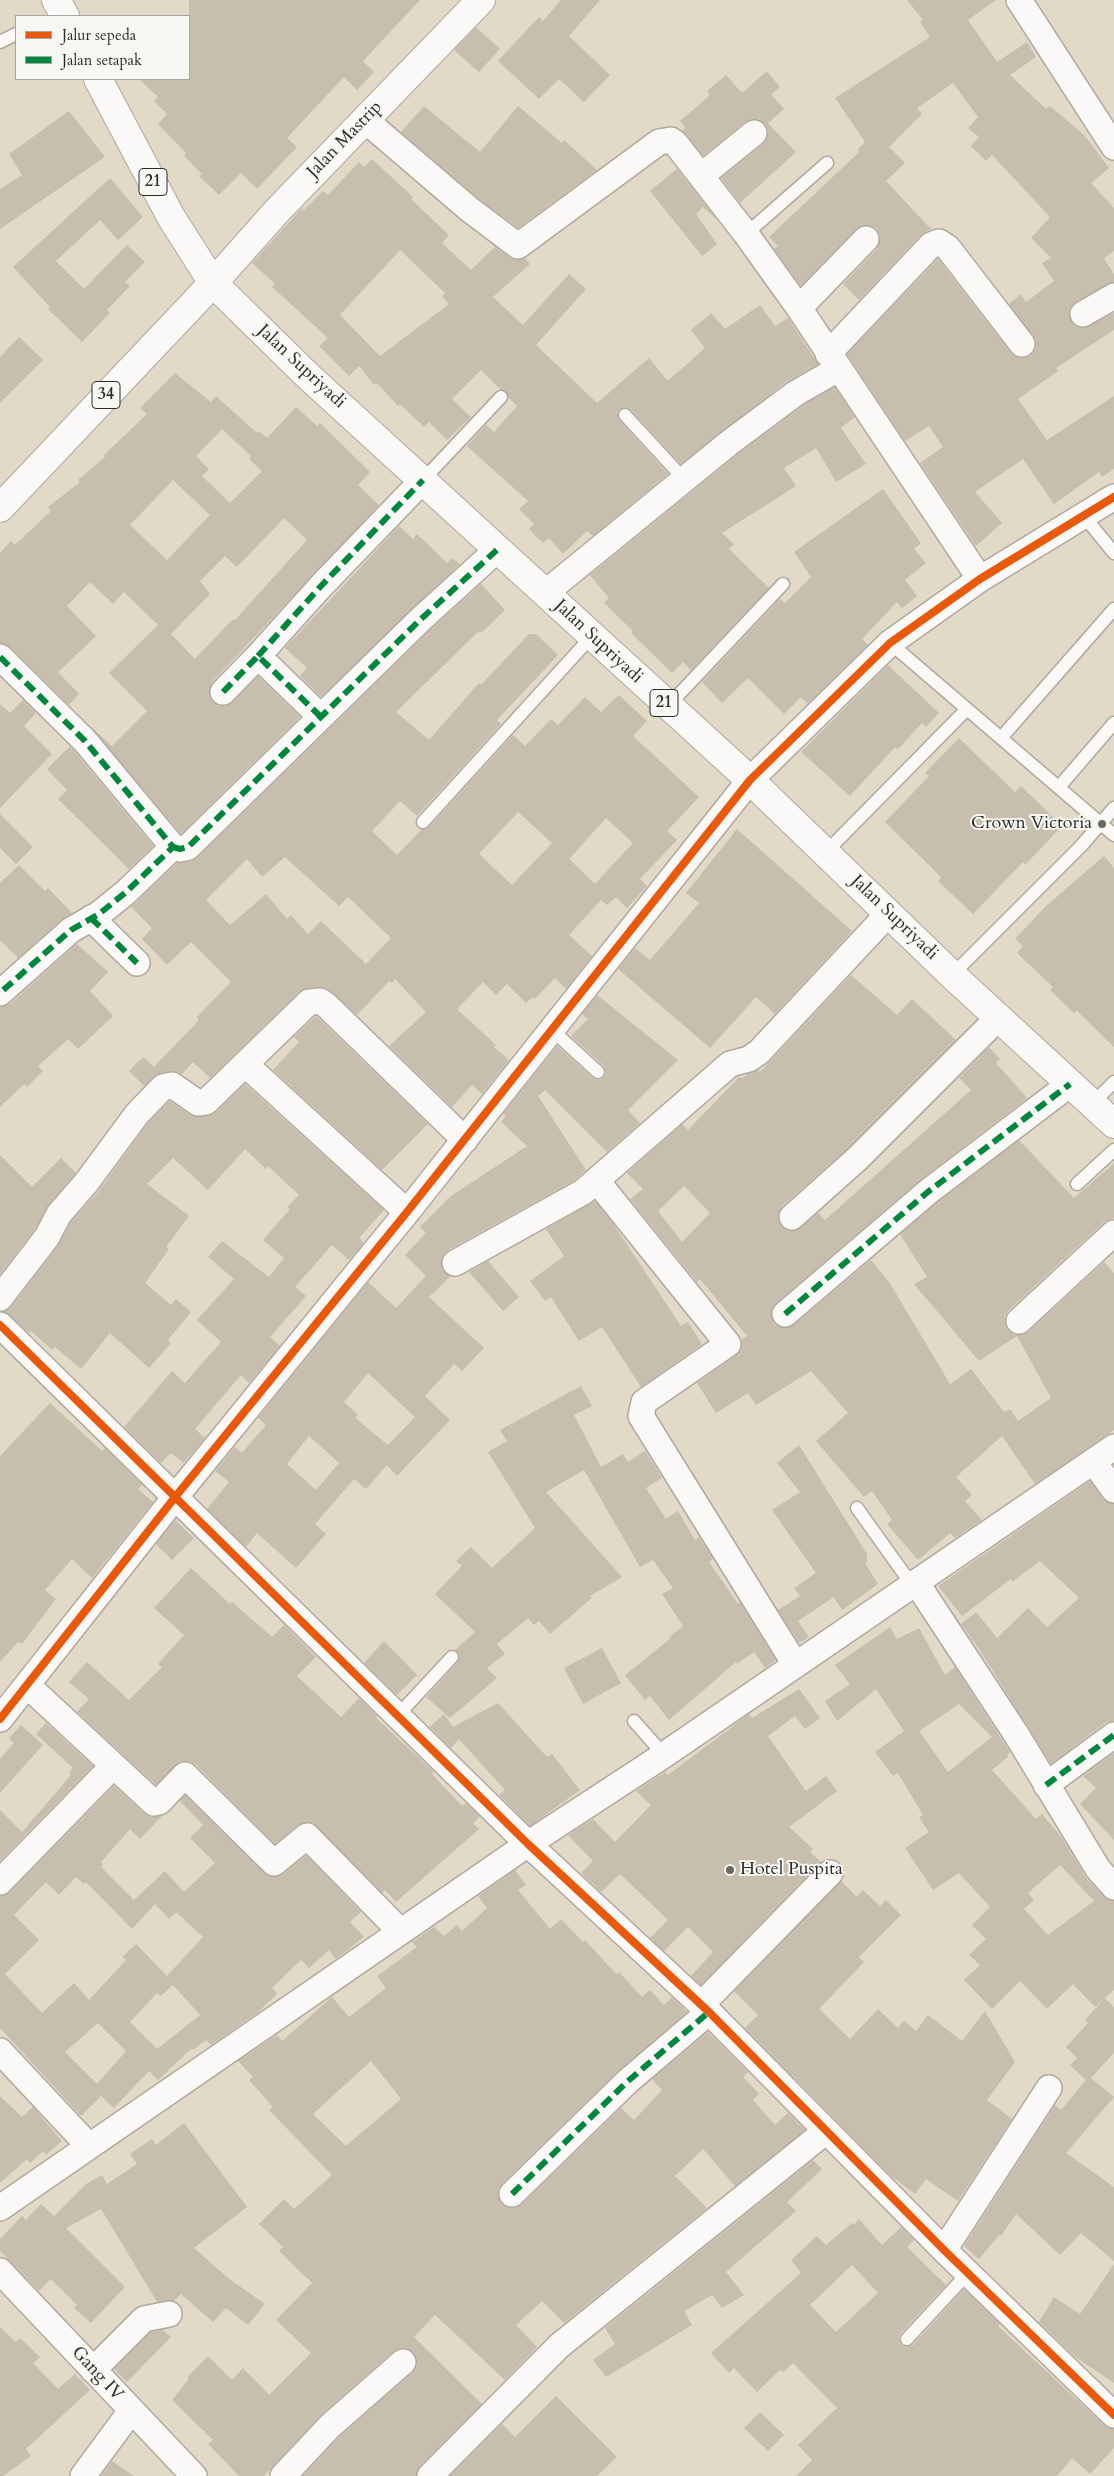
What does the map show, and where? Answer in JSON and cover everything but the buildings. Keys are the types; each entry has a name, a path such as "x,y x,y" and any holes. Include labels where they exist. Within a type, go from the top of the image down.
{"main road":[{"name":"Jalan Mastrip","path":"213,283 277,211 481,0"},
{"name":"21","path":"99,80 171,217 213,283"},
{"name":"Jalan Supriyadi","path":"213,283 308,376 750,780 998,1018 1114,1124"},
{"name":"34","path":"0,508 213,283"}],"street":[{"path":"1019,0 1114,146"},
{"path":"365,120 469,209 518,246 659,142 670,140 676,144 746,234 799,308 980,579"},
{"path":"701,176 754,133"},
{"path":"799,308 866,238"},
{"path":"545,593 683,478 796,393 833,361 931,246 939,242 948,248 1022,344"},
{"path":"1083,314 1114,296"},
{"path":"223,692 423,480"},
{"path":"0,1719 176,1496 465,1140 750,780 890,644 980,579 1114,497"},
{"path":"0,657 85,741 173,847 180,849 188,847 421,619 498,549"},
{"path":"258,656 321,717"},
{"path":"0,993 71,930 91,918 125,892 173,847"},
{"path":"455,1263 583,1192 730,1064 749,1059 760,1052 889,913"},
{"path":"91,918 137,963"},
{"path":"0,1298 47,1237 59,1214 86,1183 137,1114 163,1087 172,1085 198,1103 206,1102 308,1002 320,1001 465,1140"},
{"path":"792,1217 857,1159 998,1018"},
{"path":"244,1064 407,1212"},
{"path":"786,1314 929,1191 1070,1084"},
{"path":"597,1181 728,1344 644,1402 641,1416 795,1664"},
{"path":"1019,1321 1114,1233"},
{"path":"0,1325 528,1844 705,2009 944,2250 1114,2415"},
{"path":"0,2208 88,2145 400,1931 664,1755 1114,1447"},
{"path":"1093,1462 1114,1490"},
{"path":"914,1584 1016,1734 1098,1869 1114,1887"},
{"path":"27,1685 156,1804 184,1776 188,1776 274,1863 303,1837 308,1836 400,1931"},
{"path":"1046,1785 1114,1735"},
{"path":"0,1882 113,1766"},
{"path":"512,2194 705,2009 830,1873"},
{"path":"0,2051 88,2145"},
{"path":"944,2250 1049,2088"},
{"path":"430,2476 559,2346 826,2131"},
{"name":"Gang IV","path":"0,2271 194,2476"},
{"path":"93,2370 144,2319 169,2314"},
{"path":"283,2476 330,2426 403,2362"},
{"path":"83,2476 131,2411"}],"lane":[{"path":"0,42 15,34"},
{"path":"746,234 826,163"},
{"path":"423,480 501,397"},
{"path":"625,415 683,478"},
{"path":"1083,515 1114,553"},
{"path":"668,706 783,584"},
{"path":"1001,738 1114,609"},
{"path":"423,822 592,636"},
{"path":"890,644 1114,835"},
{"path":"826,852 967,709"},
{"path":"1059,788 1114,723"},
{"path":"952,974 1114,808"},
{"path":"552,1030 598,1072"},
{"path":"1092,1104 1114,1082"},
{"path":"1077,1184 1114,1150"},
{"path":"857,1508 914,1584"},
{"path":"398,1715 452,1657"},
{"path":"634,1721 664,1755"},
{"path":"907,2339 968,2273"}],"marked path":[{"path":"258,656 321,586 423,480"},
{"path":"173,847 180,849 188,847 421,619 498,549"},
{"path":"223,692 258,656 321,717"},
{"path":"0,657 85,741 173,847 125,893 99,914 71,930 0,993"},
{"path":"91,918 137,963"},
{"path":"785,1314 929,1191 1070,1084"},
{"path":"1046,1785 1114,1735"},
{"path":"512,2194 628,2081 709,2012"}],"cycle path":[{"path":"0,1719 176,1496 407,1212 750,780 890,643 980,579 1114,497"},
{"path":"0,1325 528,1844 709,2012 944,2250 1114,2415"}],"place":[{"name":"Crown Victoria","path":"1102,824"},
{"name":"Hotel Puspita","path":"730,1870"}]}
